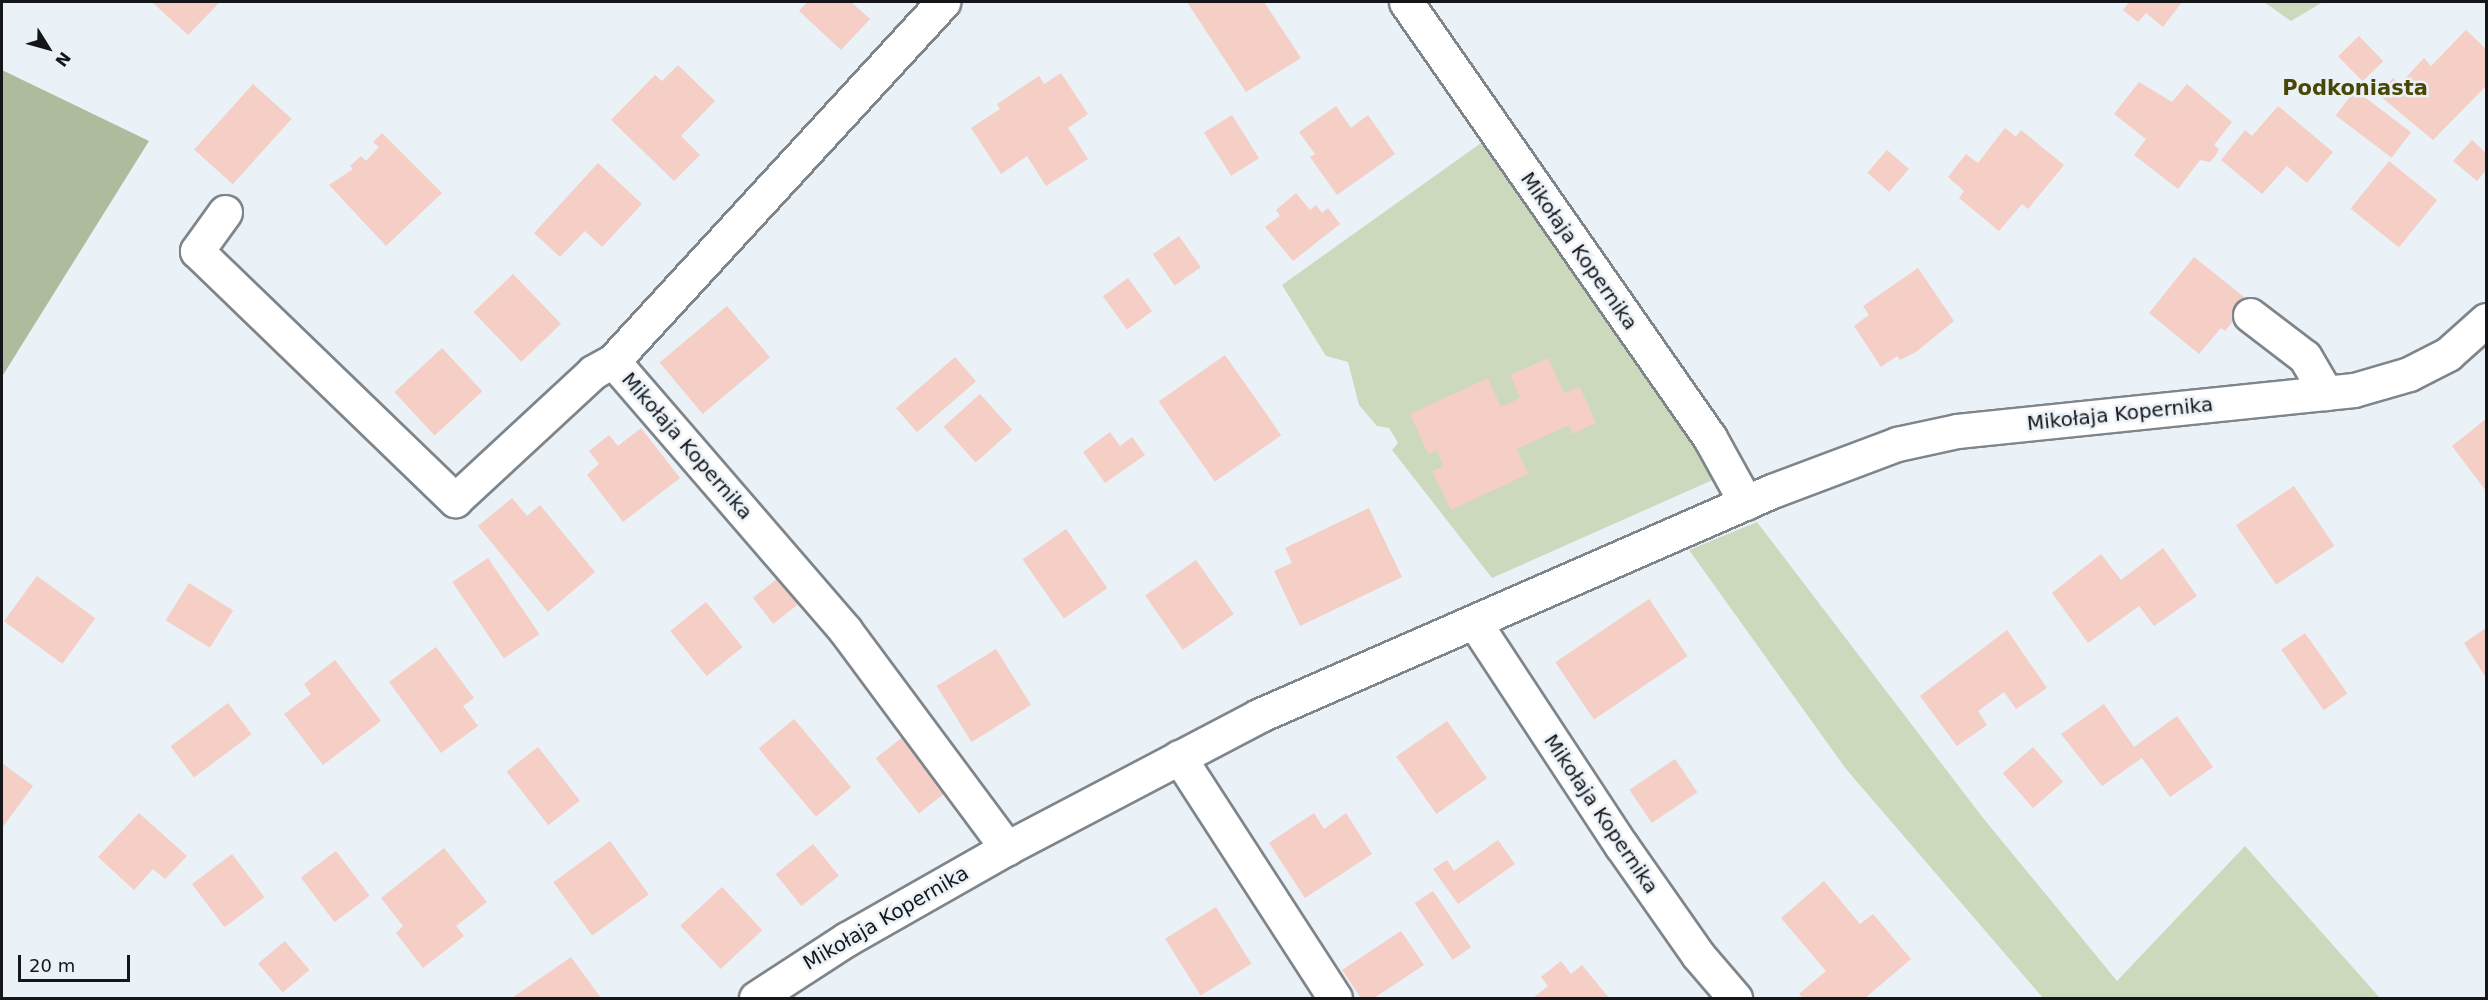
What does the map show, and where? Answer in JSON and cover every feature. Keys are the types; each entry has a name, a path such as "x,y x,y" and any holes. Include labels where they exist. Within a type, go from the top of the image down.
{"street":[{"path":"613,361 943,2"},
{"name":"Mikołaja Kopernika","path":"1406,2 1710,438 1746,503"},
{"name":"Mikołaja Kopernika","path":"225,212 197,251 455,500 593,372 613,361 831,613 913,717 1007,848"},
{"path":"2250,315 2304,357 2326,393"},
{"name":"Mikołaja Kopernika","path":"764,996 1007,848 1258,716 1746,503 1897,444 1957,431 2354,390 2409,374 2448,354 2487,320"},
{"name":"Mikołaja Kopernika","path":"1475,623 1621,845 1698,955 1735,999"},
{"path":"1179,757 1335,999"}],"green space":[{"path":"2264,2 2323,2 2291,21"},
{"path":"2,70 149,141 3,375 2,370"},
{"path":"1488,138 1717,478 1492,578 1392,450 1398,443 1389,428 1377,426 1359,405 1348,362 1326,356 1282,285"},
{"path":"1757,522 1983,818 2117,981 2245,846 2380,998 2043,998 1846,769 1689,550"}],"building":[{"path":"152,2 220,2 188,35"},
{"path":"807,2 851,2 870,19 841,50 799,11"},
{"path":"1187,2 1264,2 1301,58 1246,92"},
{"path":"2129,2 2182,2 2163,27 2146,13 2138,22 2123,10"},
{"path":"2466,30 2486,49 2486,86 2433,140 2379,95 2393,78 2400,84 2424,58 2431,66"},
{"path":"2359,36 2383,61 2362,81 2338,56"},
{"path":"678,65 715,101 681,136 700,155 674,181 611,120 655,75 662,81"},
{"path":"1061,73 1088,114 1068,128 1088,159 1046,186 1027,156 1001,174 971,128 1000,109 997,104 1039,76 1044,84"},
{"path":"2139,82 2172,102 2187,84 2232,122 2214,145 2219,149 2216,155 2210,162 2200,160 2178,189 2134,155 2146,139 2114,114"},
{"path":"253,84 292,119 233,184 194,149"},
{"path":"2355,90 2411,132 2392,158 2336,116"},
{"path":"1336,106 1351,128 1368,115 1395,154 1337,195 1310,157 1315,154 1299,132"},
{"path":"2278,106 2333,152 2307,183 2287,166 2262,194 2221,160 2245,130 2252,136"},
{"path":"1232,115 1259,158 1231,176 1204,132"},
{"path":"2005,128 2016,137 2021,130 2064,165 2028,209 2022,204 1999,231 1959,198 1964,191 1948,177 1966,154 1978,163"},
{"path":"382,133 442,193 386,246 329,185 353,169 350,166 361,156 366,161 379,147 373,142"},
{"path":"2472,140 2486,153 2486,170 2477,181 2453,161"},
{"path":"1887,150 1909,169 1889,192 1867,173"},
{"path":"2389,161 2437,200 2399,247 2351,208"},
{"path":"598,163 642,204 602,247 585,231 560,257 534,233"},
{"path":"1296,193 1310,210 1316,205 1322,213 1328,208 1340,224 1293,261 1265,227 1280,216 1276,210"},
{"path":"1179,236 1201,267 1175,285 1153,254"},
{"path":"2194,257 2249,301 2225,331 2221,328 2199,354 2149,313"},
{"path":"1918,268 1954,321 1916,352 1900,360 1897,356 1881,367 1854,326 1869,315 1863,306"},
{"path":"513,274 561,324 521,362 473,312"},
{"path":"1128,278 1152,311 1127,329 1103,296"},
{"path":"727,306 770,357 703,414 660,363"},
{"path":"442,348 482,391 435,435 394,392"},
{"path":"1225,355 1281,435 1215,482 1159,401"},
{"path":"955,357 976,381 917,432 896,408"},
{"path":"1548,358 1564,393 1580,387 1596,423 1572,434 1569,425 1517,449 1528,474 1451,510 1432,471 1443,466 1437,450 1428,454 1410,414 1488,378 1501,407 1520,398 1510,375"},
{"path":"980,394 1012,430 976,462 944,427"},
{"path":"2486,419 2486,491 2452,446"},
{"path":"641,428 680,478 623,522 587,475 599,464 589,451 609,435 618,446"},
{"path":"1110,432 1120,446 1132,437 1145,455 1105,483 1083,452"},
{"path":"2294,486 2334,546 2276,585 2236,525"},
{"path":"512,498 527,516 540,505 595,572 548,612 478,526"},
{"path":"1369,508 1402,577 1300,626 1274,571 1292,563 1285,548"},
{"path":"1066,529 1107,588 1064,618 1023,559"},
{"path":"2163,548 2197,596 2154,626 2139,606 2088,643 2052,593 2101,554 2121,580"},
{"path":"488,558 539,634 504,658 452,582"},
{"path":"1196,560 1234,614 1183,650 1145,596"},
{"path":"782,575 802,601 773,624 753,598"},
{"path":"37,576 95,618 62,664 4,621"},
{"path":"189,583 233,611 210,648 166,620"},
{"path":"1649,599 1688,656 1594,719 1555,662"},
{"path":"706,602 743,647 707,676 670,631"},
{"path":"2486,628 2486,678 2464,643"},
{"path":"2007,630 2047,688 2016,709 2004,692 1978,711 1987,725 1957,746 1920,696"},
{"path":"2305,633 2347,694 2324,710 2281,650"},
{"path":"436,647 474,698 463,706 478,726 441,753 389,682"},
{"path":"996,649 1031,705 972,742 937,686"},
{"path":"335,660 381,721 323,765 284,714 311,694 304,684"},
{"path":"228,703 251,734 194,777 170,746"},
{"path":"2104,704 2134,747 2177,716 2213,767 2170,797 2142,758 2102,786 2061,734"},
{"path":"794,719 851,787 816,817 759,749"},
{"path":"1447,721 1487,778 1436,814 1396,757"},
{"path":"908,733 951,788 919,813 876,758"},
{"path":"538,747 580,801 548,825 506,772"},
{"path":"2033,747 2063,782 2033,808 2003,773"},
{"path":"1675,759 1697,792 1652,823 1629,790"},
{"path":"2,763 33,786 2,828"},
{"path":"139,813 187,856 165,879 153,869 134,890 98,857"},
{"path":"1314,813 1324,829 1346,813 1372,854 1305,898 1269,843"},
{"path":"1498,840 1515,864 1458,904 1433,869 1447,860 1454,871"},
{"path":"610,841 649,894 592,936 553,882"},
{"path":"813,844 839,876 801,906 776,874"},
{"path":"444,848 487,902 456,926 464,936 423,968 396,933 403,926 381,898"},
{"path":"336,851 370,896 335,922 301,877"},
{"path":"232,854 264,897 225,927 192,884"},
{"path":"1824,881 1860,924 1873,914 1911,959 1865,998 1803,998 1799,994 1826,971 1781,918"},
{"path":"722,887 762,930 721,969 680,926"},
{"path":"1433,891 1471,947 1453,960 1415,903"},
{"path":"1216,907 1252,964 1201,996 1165,939"},
{"path":"1401,931 1424,965 1374,998 1361,998 1342,970"},
{"path":"285,941 309,970 283,993 258,963"},
{"path":"571,957 601,998 512,998"},
{"path":"1561,961 1571,974 1582,965 1609,998 1533,998 1548,986 1541,977"}],"district":[{"name":"Podkoniasta","path":"2355,88"}]}
